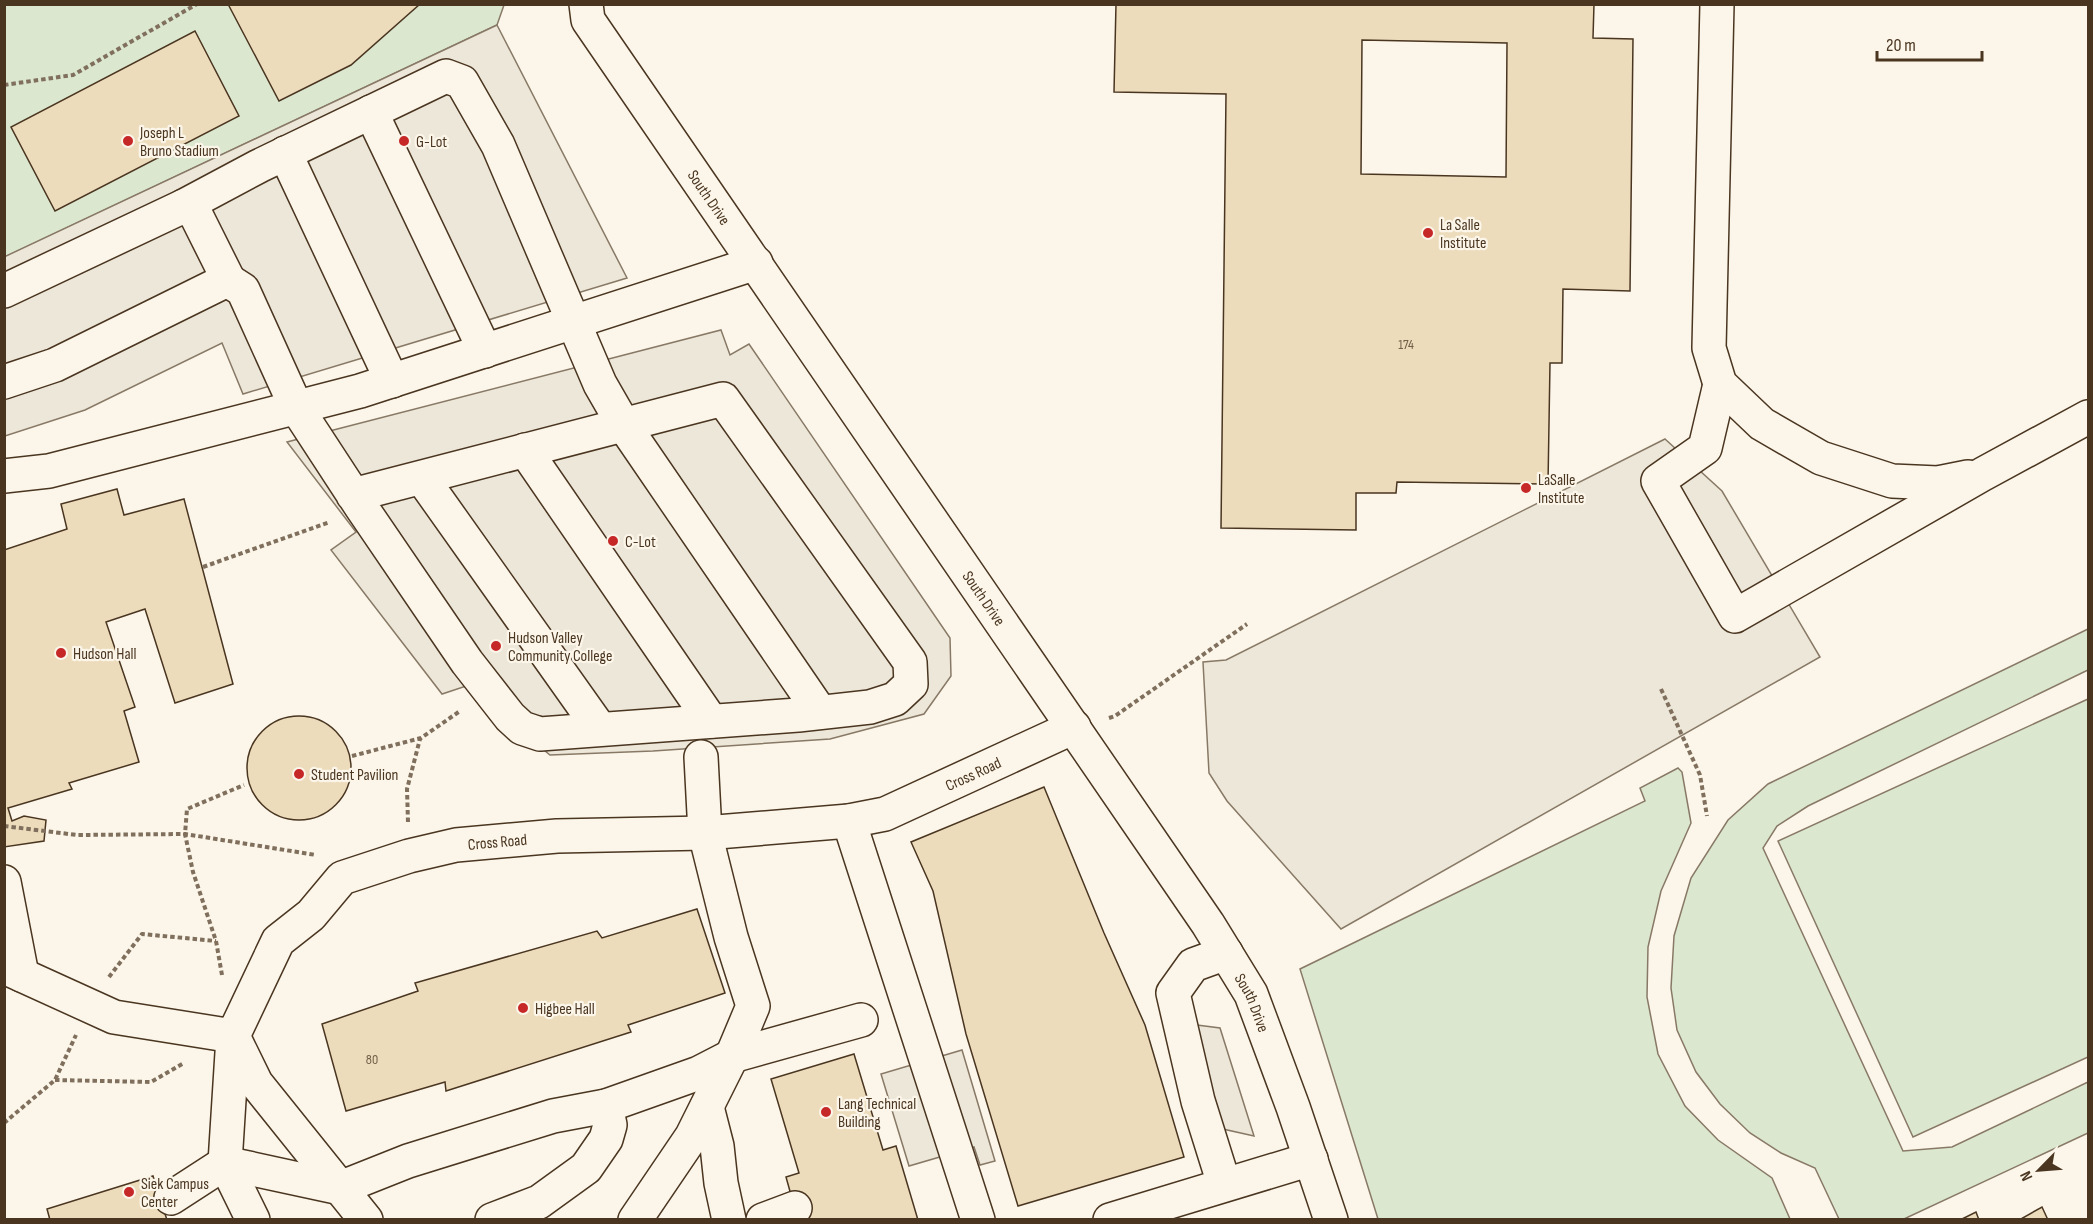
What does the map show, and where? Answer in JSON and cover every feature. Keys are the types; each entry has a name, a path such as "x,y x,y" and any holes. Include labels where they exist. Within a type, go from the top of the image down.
{"street":[{"name":"South Drive","path":"586,4 588,20 1074,727 1226,953 1251,994 1311,1159 1330,1220"},
{"path":"1717,4 1709,348 1720,384 1762,424 1821,458 1892,481 1938,483 1983,474"},
{"path":"4,291 184,207 285,153 446,76 462,82 498,145 600,384 623,424 820,712"},
{"path":"371,112 485,351"},
{"path":"285,153 392,381"},
{"path":"184,207 194,211 229,281 243,290 296,407 357,502 467,662 510,717 522,728 540,734 870,707 895,699 911,684 910,662 723,399 422,478 357,502"},
{"path":"4,476 50,471 392,381 756,263"},
{"path":"4,382 55,365 229,281"},
{"path":"1720,384 1705,448 1658,481 1735,616 1983,474 2088,417"},
{"path":"525,450 711,721"},
{"path":"422,478 600,729"},
{"name":"Cross Road","path":"342,878 410,856 456,845 557,836 705,833 849,821 885,814 1074,727"},
{"path":"638,1219 692,1136 732,1056 753,1006 731,937 705,833 701,757"},
{"path":"849,821 978,1220"},
{"path":"253,1220 225,1163 233,1036 278,941 311,915 342,878"},
{"path":"4,882 13,971 114,1017 233,1036"},
{"path":"1224,1184 1198,1101 1173,993 1193,964 1226,953"},
{"path":"171,1198 225,1163 340,1188 408,1161 553,1116 606,1106 699,1073 732,1056 861,1020"},
{"path":"233,1036 256,1083 366,1220"},
{"path":"492,1220 499,1215 539,1202 586,1168 606,1139 610,1125 606,1106"},
{"path":"707,1107 717,1146 721,1183 729,1220"},
{"path":"1110,1220 1185,1208 1224,1184 1311,1159"},
{"path":"763,1220 795,1208"}],"path":[{"path":"4,85 73,75 197,4"},
{"path":"203,567 357,502"},
{"path":"1074,727 1115,716 1247,624"},
{"path":"1661,689 1700,776 1707,816"},
{"path":"410,856 406,789 421,738"},
{"path":"224,983 216,941 194,872 185,834 187,809 244,785"},
{"path":"4,826 77,835 185,834 337,859 342,878"},
{"path":"55,1080 152,1082 233,1036"}],"green space":[{"name":"Joseph L Bruno Stadium","path":"4,5 504,5 497,25 5,257"},
{"path":"2088,629 2088,670 1808,806 1777,826 1763,848 1903,1151 1952,1147 2088,1082 2088,1133 1904,1219 1839,1219 1815,1168 1781,1153 1750,1133 1720,1104 1696,1072 1677,1030 1671,988 1674,936 1691,878 1728,820 1768,784"},
{"path":"2088,699 2088,1057 1913,1137 1778,841"},
{"path":"1678,768 1682,772 1691,823 1661,891 1648,947 1647,997 1658,1054 1685,1106 1718,1140 1772,1178 1790,1219 1378,1219 1300,969 1645,801 1640,788"}],"shaded area":[{"name":"G-Lot","path":"497,25 627,278 243,394 222,343 85,410 5,436 4,257"},
{"name":"C-Lot","path":"721,330 730,355 749,344 950,638 951,676 924,714 830,739 653,751 550,755 466,686 442,694 331,550 356,532 287,442"},
{"path":"1665,439 1722,491 1820,657 1341,929 1227,801 1209,773 1203,662 1226,660"},
{"path":"1189,1024 1220,1028 1254,1136 1223,1129"},
{"path":"962,1050 995,1161 980,1165 974,1147 909,1166 881,1074"}],"building":[{"path":"228,4 420,4 351,65 279,101"},
{"name":"La Salle Institute","path":"1116,4 1594,4 1593,38 1633,39 1630,291 1563,289 1562,363 1550,363 1548,484 1397,482 1396,493 1356,493 1356,530 1221,528 1226,94 1114,92","holes":["1362,40 1507,43 1506,177 1361,174"]},
{"path":"195,31 239,116 55,211 11,127"},
{"name":"Hudson Hall","path":"117,489 124,515 184,499 233,684 175,703 145,609 106,622 135,707 124,711 139,762 69,783 72,789 8,808 12,821 24,816 46,820 44,841 4,847 4,550 67,529 61,504"},
{"name":"Student Pavilion","path":"299,716 319,720 336,731 347,748 351,768 347,788 336,805 319,816 299,820 279,816 262,805 251,788 247,768 251,748 262,731 279,720"},
{"path":"1044,787 1104,933 1145,1025 1184,1157 1018,1206 966,1034 933,891 911,842"},
{"name":"Higbee Hall","path":"697,909 725,993 628,1025 631,1032 446,1091 445,1082 346,1111 322,1024 418,991 415,983 597,931 602,938"},
{"name":"Lang Technical Building","path":"854,1054 883,1150 896,1146 918,1220 798,1220 786,1177 799,1173 771,1079"},
{"name":"Siek Campus Center","path":"153,1176 167,1220 50,1220 47,1209"},
{"path":"2042,1207 2048,1220 2019,1220"},
{"path":"1976,1212 1979,1220 1960,1220"}],"place":[{"name":"Joseph L Bruno Stadium","path":"128,141"},
{"name":"G-Lot","path":"404,141"},
{"name":"La Salle Institute","path":"1428,233"},
{"name":"LaSalle Institute","path":"1526,488"},
{"name":"C-Lot","path":"613,541"},
{"name":"Hudson Valley Community College","path":"496,646"},
{"name":"Hudson Hall","path":"61,653"},
{"name":"Student Pavilion","path":"299,774"},
{"name":"Higbee Hall","path":"523,1008"},
{"name":"Lang Technical Building","path":"826,1112"},
{"name":"Siek Campus Center","path":"129,1192"}]}
